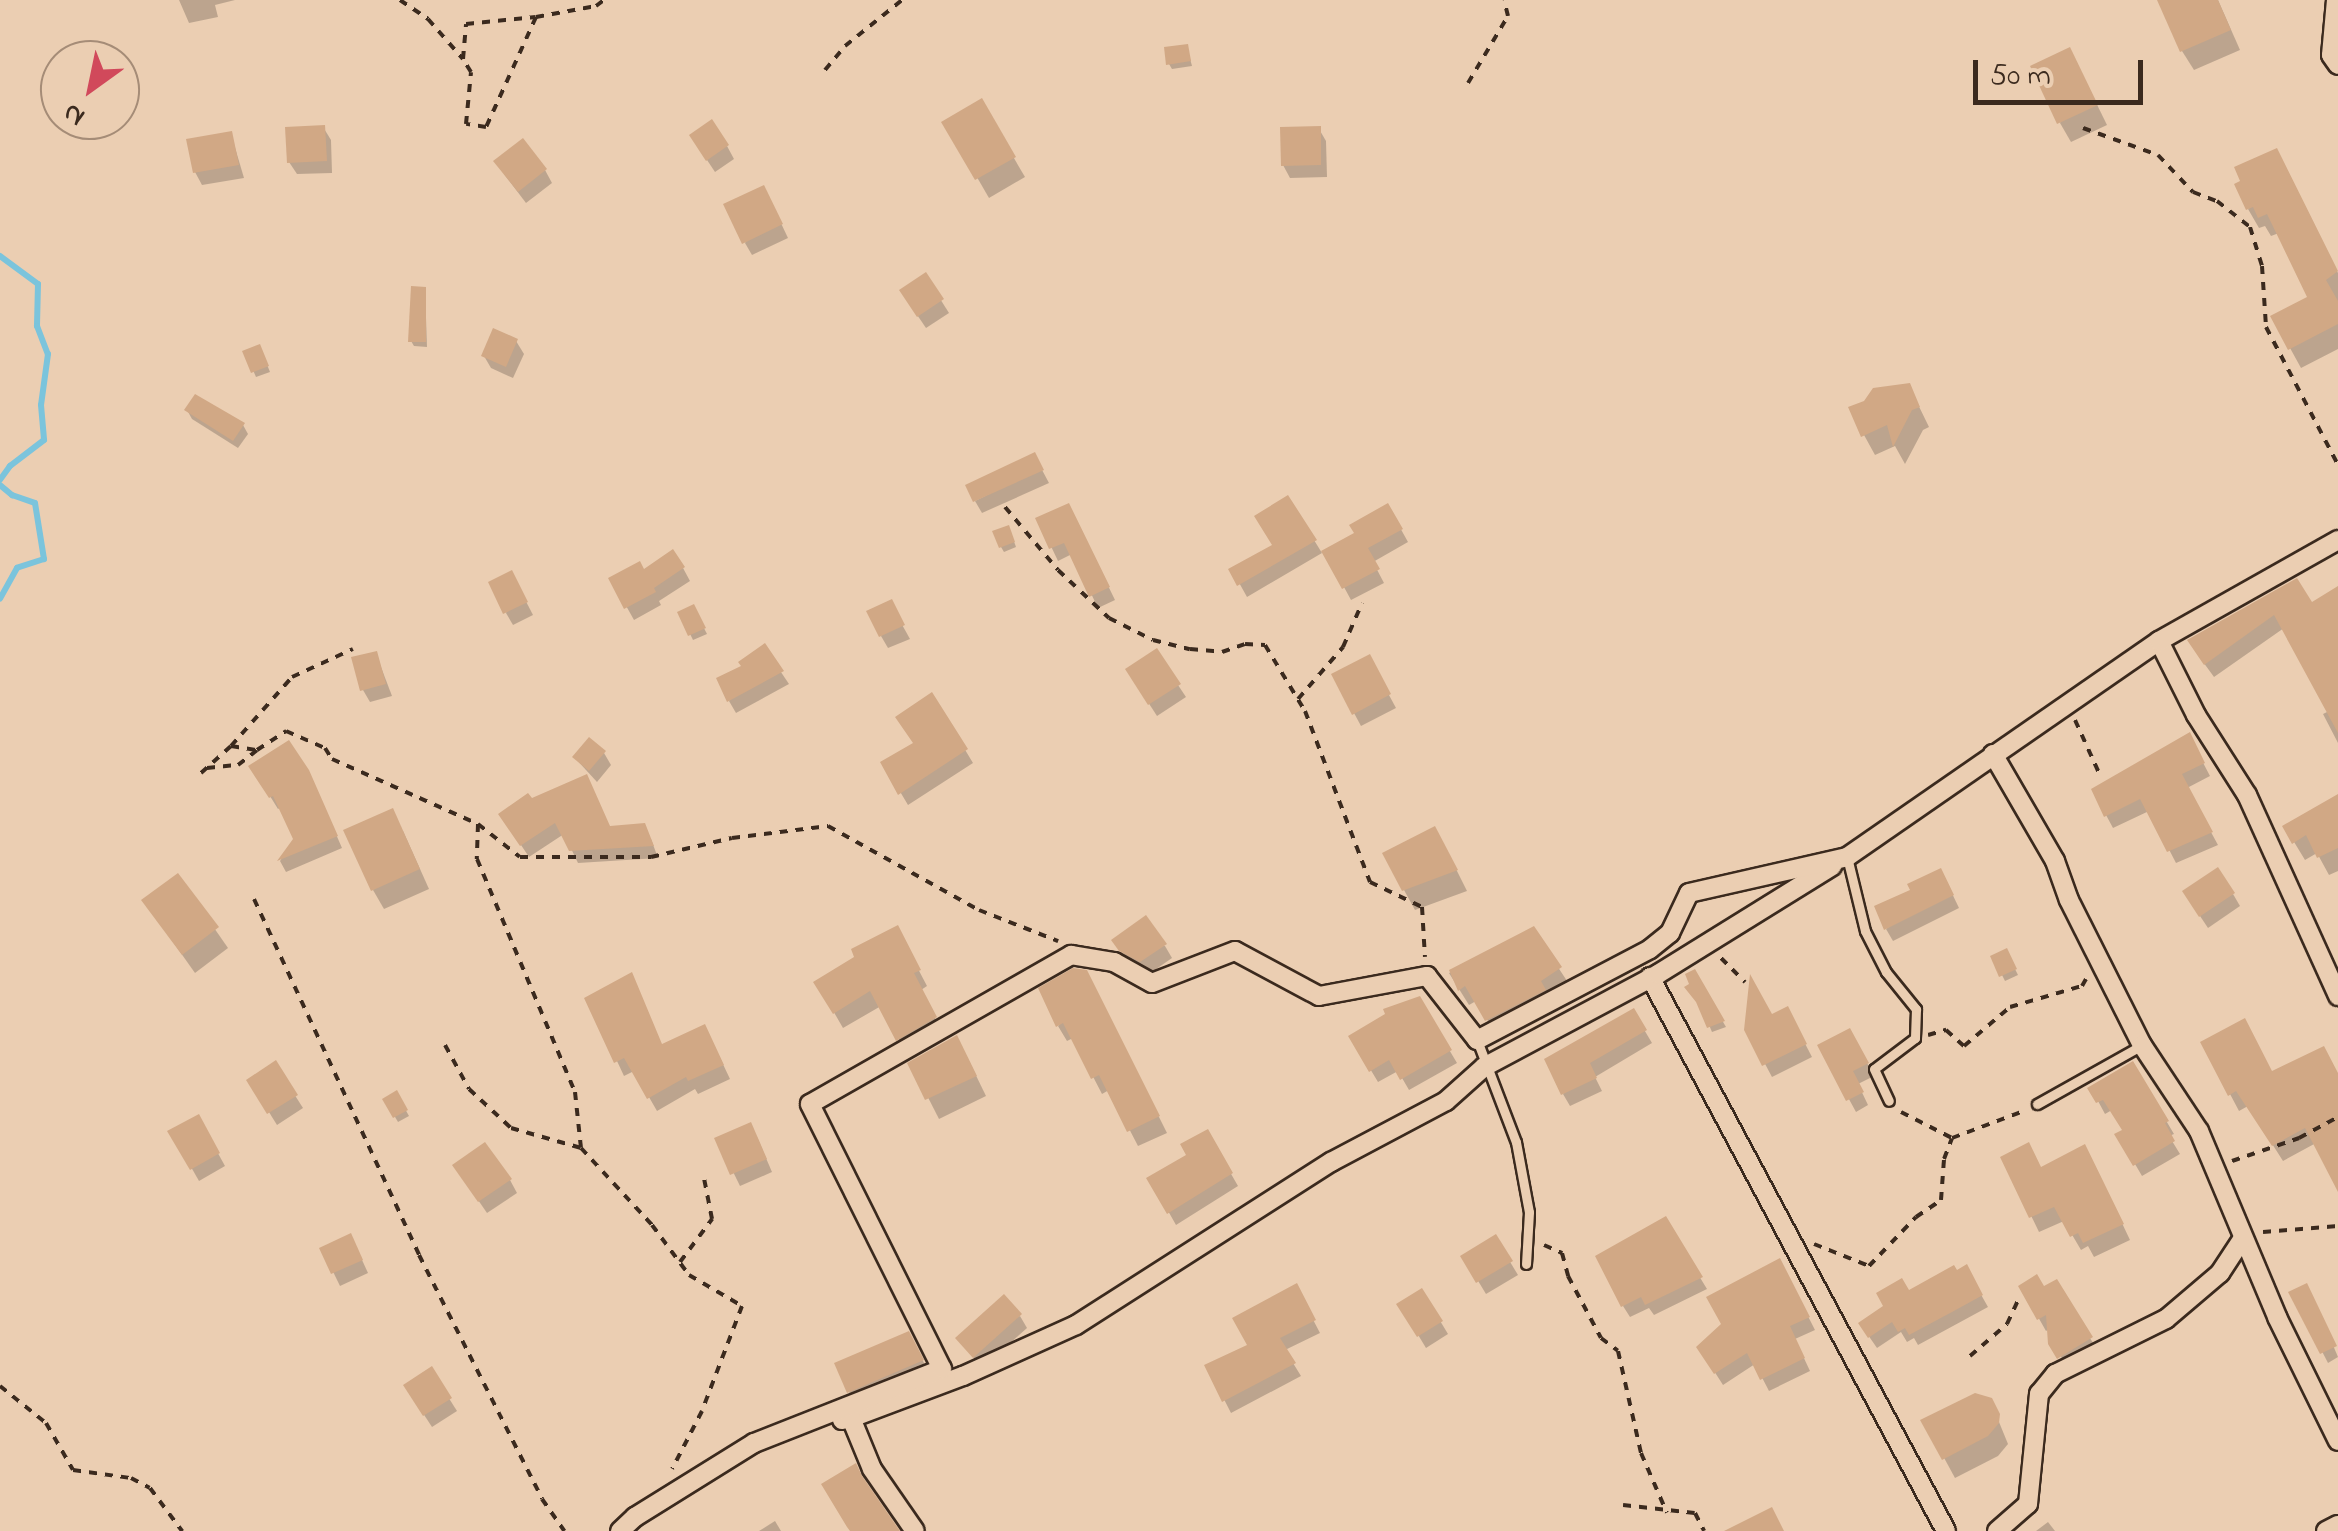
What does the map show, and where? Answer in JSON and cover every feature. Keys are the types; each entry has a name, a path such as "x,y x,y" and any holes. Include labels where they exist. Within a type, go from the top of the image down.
{"street":[{"path":"2336,0 2332,54 2338,65"},
{"path":"754,1443 851,1418 962,1376 1076,1325 1331,1162 1446,1101 1484,1067 1650,977 1846,857 1993,754 2070,707 2159,641 2338,540"},
{"path":"2159,641 2196,714 2247,795 2338,996"},
{"path":"1993,754 2055,861 2142,1045 2199,1131 2338,1442"},
{"path":"620,1531 754,1443 942,1369 810,1104 1072,955 1114,962 1152,984 1234,951 1319,996 1426,976 1477,1040 1650,949 1670,933 1688,893 1846,857"},
{"path":"1650,977 1946,1531"},
{"path":"1997,1531 2028,1504 2039,1394 2055,1374 2166,1319 2220,1273 2242,1234"},
{"path":"851,1418 872,1469 915,1531"},
{"path":"2326,1531 2338,1525"}],"lane":[{"path":"1846,857 1865,932 1886,972 1916,1009 1915,1038 1874,1068 1889,1101"},
{"path":"1477,1040 1484,1067 1516,1142 1530,1238 1526,1264"},
{"path":"2038,1104 2142,1045"}],"path":[{"path":"400,0 428,19 463,59 471,72 466,124 486,127 536,17"},
{"path":"463,59 466,24 536,17 596,6 604,0"},
{"path":"826,70 845,46 902,0"},
{"path":"1468,83 1508,16 1504,0"},
{"path":"2083,128 2158,155 2193,192 2217,201 2250,227 2262,266 2266,327 2338,465"},
{"path":"1005,508 1086,600 1108,618 1152,640 1190,649 1222,652 1245,644 1265,645 1298,699 1370,882 1422,907 1426,976"},
{"path":"1298,699 1343,647 1362,603"},
{"path":"353,649 292,677 231,746 204,770 238,765 286,731 325,748 332,759 478,824 520,857 651,857 732,838 828,826 978,910 1063,942"},
{"path":"2070,707 2099,773"},
{"path":"231,746 257,750"},
{"path":"478,824 478,860 575,1092 582,1148 689,1274 742,1306 702,1411 668,1476"},
{"path":"254,899 352,1103 418,1255 542,1499 564,1531"},
{"path":"1915,1038 1946,1030 1964,1046 2010,1007 2082,986 2099,958"},
{"path":"444,1045 469,1089 511,1128 582,1148"},
{"path":"1889,1101 1908,1120 1952,1138 2038,1104"},
{"path":"2213,1165 2299,1138 2338,1117"},
{"path":"1788,1236 1868,1266 1916,1218 1941,1200 1944,1159 1952,1138"},
{"path":"680,1262 712,1219 703,1174"},
{"path":"2242,1234 2338,1226"},
{"path":"1530,1238 1562,1253 1568,1276 1601,1338 1618,1351 1642,1453 1667,1513"},
{"path":"1970,1356 2007,1324 2019,1298"},
{"path":"0,1386 46,1423 73,1470 132,1478 150,1488 182,1531"},
{"path":"1623,1505 1667,1513 1695,1513 1704,1531"}],"building":[{"path":"2157,0 2218,0 2231,30 2180,52"},
{"path":"1188,44 1191,61 1166,65 1164,47"},
{"path":"2070,47 2098,105 2057,124 2030,66"},
{"path":"982,98 1016,157 975,180 941,122"},
{"path":"712,119 729,145 706,161 689,135"},
{"path":"325,125 327,161 287,163 285,127"},
{"path":"1321,126 1321,165 1281,166 1280,127"},
{"path":"232,131 239,165 193,173 186,139"},
{"path":"523,138 547,169 518,192 493,161"},
{"path":"2277,148 2338,271 2326,280 2338,301 2338,324 2288,350 2270,316 2307,297 2267,214 2258,218 2253,207 2246,210 2234,184 2240,181 2234,167"},
{"path":"764,185 783,224 742,244 723,204"},
{"path":"926,272 944,299 917,317 899,290"},
{"path":"411,286 426,287 426,342 408,342"},
{"path":"493,328 518,339 506,367 481,356"},
{"path":"260,344 269,366 251,373 242,351"},
{"path":"1910,383 1920,407 1912,410 1893,447 1887,425 1861,437 1848,407 1864,401 1873,388"},
{"path":"195,394 245,423 233,441 184,410"},
{"path":"1035,452 1044,470 973,502 965,485"},
{"path":"1288,495 1317,540 1237,586 1228,569 1272,545 1254,516"},
{"path":"1069,503 1110,587 1089,597 1064,543 1049,549 1035,518"},
{"path":"1388,503 1403,529 1368,548 1380,569 1342,589 1321,551 1354,533 1349,525"},
{"path":"1009,525 1015,542 999,548 992,531"},
{"path":"673,549 685,567 654,588 656,592 624,609 608,578 640,561 644,569"},
{"path":"512,570 528,602 503,614 488,582"},
{"path":"2297,578 2312,602 2338,586 2338,733 2274,615 2204,665 2187,640"},
{"path":"892,599 905,625 879,637 866,611"},
{"path":"694,604 706,628 688,636 677,612"},
{"path":"765,643 784,671 727,702 716,678 741,666 738,662"},
{"path":"1157,648 1181,684 1148,705 1125,669"},
{"path":"377,651 386,684 360,691 351,657"},
{"path":"1370,654 1391,694 1352,715 1331,674"},
{"path":"932,692 968,749 898,795 880,762 913,743 895,717"},
{"path":"2190,732 2205,763 2182,774 2213,832 2167,852 2140,799 2104,817 2091,789"},
{"path":"589,737 606,751 589,771 572,757"},
{"path":"289,740 309,770 338,836 277,861 293,839 273,796 269,798 248,766"},
{"path":"587,774 610,826 645,823 654,846 569,851 555,823 520,846 498,814 528,793 532,798"},
{"path":"2338,794 2338,848 2317,858 2306,835 2292,844 2282,826"},
{"path":"393,808 420,869 371,891 343,830"},
{"path":"1435,826 1458,870 1402,891 1382,853"},
{"path":"2218,867 2235,893 2199,917 2182,891"},
{"path":"1941,868 1954,895 1884,930 1874,906 1910,890 1907,884"},
{"path":"178,873 219,927 182,955 141,900"},
{"path":"1146,915 1167,944 1140,962 1119,951 1111,940"},
{"path":"898,925 921,970 914,973 937,1017 896,1041 870,991 833,1014 813,982 854,957 851,949"},
{"path":"1534,926 1562,967 1541,981 1546,990 1485,1021 1465,986 1458,991 1449,970"},
{"path":"2007,948 2017,969 1999,977 1990,956"},
{"path":"1073,968 1087,970 1160,1116 1127,1132 1099,1075 1091,1079 1063,1023 1056,1027 1038,988"},
{"path":"1695,969 1725,1021 1707,1028 1696,1002 1684,987 1689,984 1685,974"},
{"path":"632,972 662,1044 705,1024 724,1065 688,1081 686,1077 647,1099 624,1058 614,1063 584,998"},
{"path":"1750,974 1772,1014 1788,1006 1807,1044 1762,1066 1744,1030"},
{"path":"1420,996 1452,1050 1400,1080 1389,1060 1369,1072 1348,1036 1385,1014 1383,1009"},
{"path":"1634,1008 1647,1030 1590,1063 1597,1078 1561,1095 1544,1059"},
{"path":"2245,1018 2272,1071 2324,1046 2338,1073 2338,1192 2305,1128 2272,1146 2236,1091 2228,1096 2200,1042"},
{"path":"1850,1028 1869,1063 1853,1071 1864,1092 1846,1101 1817,1045"},
{"path":"957,1035 977,1076 925,1100 907,1063"},
{"path":"276,1060 298,1095 267,1114 246,1080"},
{"path":"2133,1061 2169,1121 2165,1123 2175,1141 2133,1166 2114,1134 2122,1130 2103,1100 2096,1103 2087,1088"},
{"path":"397,1090 408,1110 393,1118 382,1099"},
{"path":"199,1114 220,1153 190,1170 167,1131"},
{"path":"751,1122 767,1159 730,1175 714,1138"},
{"path":"1208,1129 1233,1173 1167,1214 1146,1178 1186,1155 1180,1144"},
{"path":"485,1142 512,1179 478,1202 452,1165"},
{"path":"2029,1142 2041,1167 2085,1144 2124,1224 2083,1243 2078,1233 2070,1237 2054,1207 2029,1218 2000,1157"},
{"path":"1666,1216 1703,1277 1645,1305 1641,1297 1621,1307 1595,1256"},
{"path":"351,1233 363,1260 331,1274 319,1248"},
{"path":"1496,1234 1513,1261 1476,1283 1460,1256"},
{"path":"1780,1258 1810,1317 1790,1326 1805,1358 1760,1380 1747,1353 1714,1374 1696,1347 1721,1324 1706,1297"},
{"path":"1967,1264 1983,1295 1952,1312 1909,1335 1905,1328 1898,1332 1892,1322 1868,1338 1858,1323 1883,1306 1876,1293 1902,1278 1909,1290 1954,1265 1957,1270"},
{"path":"2037,1274 2044,1286 2057,1279 2093,1337 2057,1359 2048,1344 2046,1315 2037,1320 2018,1286"},
{"path":"1297,1283 1316,1320 1280,1338 1296,1363 1222,1402 1204,1365 1247,1345 1232,1318"},
{"path":"2307,1283 2337,1346 2320,1354 2288,1292"},
{"path":"1422,1288 1443,1321 1417,1337 1396,1304"},
{"path":"1004,1294 1022,1314 973,1358 955,1338"},
{"path":"909,1331 924,1360 847,1393 834,1363"},
{"path":"432,1366 452,1398 423,1416 403,1385"},
{"path":"1975,1393 1992,1398 2000,1414 1999,1423 1988,1436 1942,1460 1920,1420"},
{"path":"856,1463 900,1531 850,1531 847,1527 821,1484"},
{"path":"1772,1507 1784,1531 1724,1531"}],"waterway":[{"path":"0,256 38,284 37,326 48,354 41,405 44,440 10,466 0,480"},
{"path":"0,485 12,495 35,503 44,559 17,568 0,599"}]}
